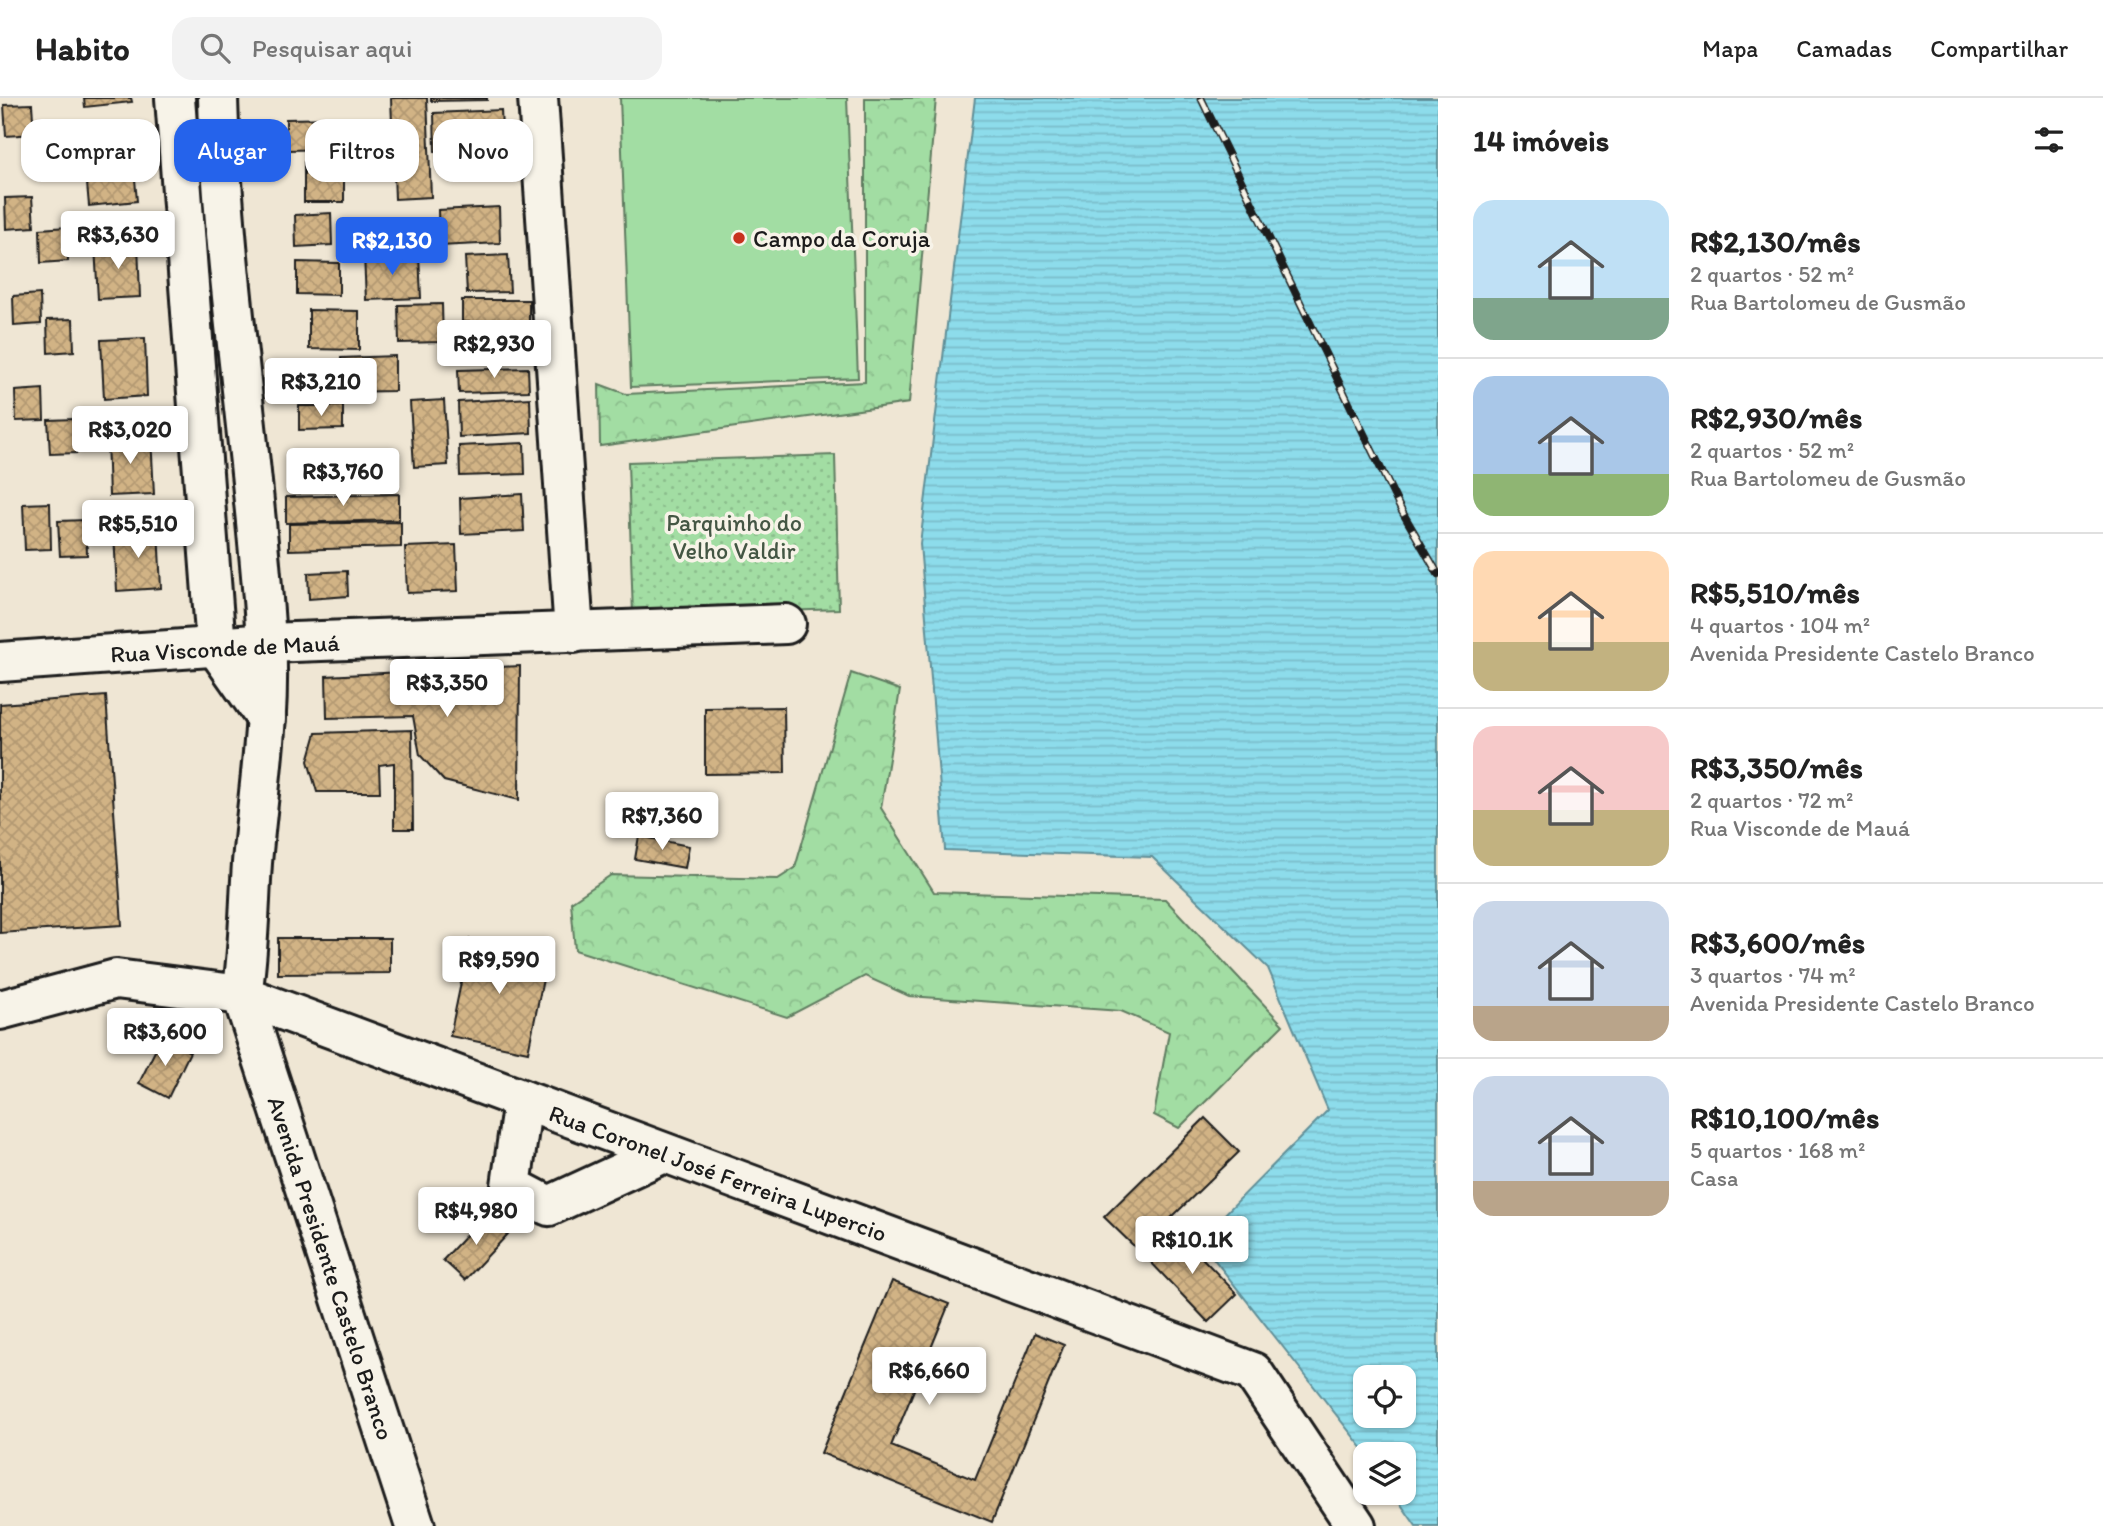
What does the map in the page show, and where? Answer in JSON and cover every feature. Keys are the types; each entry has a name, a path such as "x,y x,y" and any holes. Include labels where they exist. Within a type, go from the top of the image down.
{"street":[{"path":"175,98 216,647 266,718"},
{"name":"Avenida Presidente Castelo Branco","path":"218,98 230,278 267,643 266,718 242,995 415,1526"},
{"path":"538,98 573,632"},
{"name":"Rua Visconde de Mauá","path":"0,662 267,643 786,624"},
{"name":"Rua Coronel José Ferreira Lupercio","path":"0,1010 116,979 242,995 1253,1373 1356,1526"},
{"path":"523,1100 512,1186 549,1206 664,1153"}],"green space":[{"name":"Campo da Coruja","path":"620,98 847,98 858,378 631,387"},
{"path":"865,98 936,98 909,403 600,446 599,384 626,394 865,382"},
{"name":"Parquinho do Velho Valdir","path":"835,455 839,609 633,616 628,462"},
{"path":"851,673 900,690 881,808 934,892 1165,899 1283,1025 1179,1128 1154,1115 1169,1032 1121,1011 909,996 865,976 787,1017 575,950 571,902 611,875 778,879 795,868"}],"water":[{"path":"975,98 1438,98 1438,1526 1416,1526 1401,1505 1416,1505 1416,1442 1358,1442 1199,1240 1328,1110 1268,968 1152,857 945,850 920,544"}],"building":[{"path":"84,98 131,98 132,102 85,107"},
{"path":"391,98 427,98 431,197 395,199 394,182 419,182 419,119 392,119"},
{"path":"431,98 487,98 487,100 431,101"},
{"path":"32,104 33,119 21,119 21,135 6,136 4,105"},
{"path":"501,110 501,119 434,119 434,113"},
{"path":"341,118 341,119 305,119 305,150 291,150 291,119 286,119"},
{"path":"304,162 305,182 344,182 344,202 304,202"},
{"path":"87,182 135,182 137,201 89,206"},
{"path":"32,197 34,227 6,229 5,198"},
{"path":"499,207 500,243 439,246 438,210"},
{"path":"331,213 332,245 296,247 295,215"},
{"path":"67,227 68,261 41,263 40,229"},
{"path":"138,243 140,297 98,299 95,246"},
{"path":"419,254 421,298 366,300 364,255"},
{"path":"508,255 510,292 467,293 465,257"},
{"path":"297,262 339,263 339,295 297,294"},
{"path":"40,294 41,324 14,326 13,296"},
{"path":"462,300 529,300 529,322 462,322"},
{"path":"442,304 443,342 399,343 398,305"},
{"path":"309,310 359,311 359,350 309,349"},
{"path":"73,319 74,351 48,353 47,320"},
{"path":"145,338 147,396 104,399 101,340"},
{"path":"395,356 395,391 342,392 341,358"},
{"path":"528,368 529,391 459,393 458,370"},
{"path":"43,389 44,420 16,421 15,391"},
{"path":"530,398 531,433 459,437 458,402"},
{"path":"444,400 448,465 414,467 410,402"},
{"path":"299,406 343,406 343,429 299,430"},
{"path":"75,419 77,453 50,454 48,420"},
{"path":"151,436 154,494 109,496 107,438"},
{"path":"524,443 525,474 460,476 459,446"},
{"path":"359,453 361,489 303,492 301,456"},
{"path":"399,494 399,520 286,523 286,497"},
{"path":"522,494 524,531 461,534 460,498"},
{"path":"50,503 51,549 25,550 23,504"},
{"path":"86,520 87,555 60,556 58,521"},
{"path":"401,522 401,547 289,550 289,524"},
{"path":"158,530 161,588 117,591 114,533"},
{"path":"456,545 458,591 407,593 405,547"},
{"path":"347,571 348,596 309,599 308,573"},
{"path":"520,666 519,800 444,781 420,755 413,716 327,718 326,676"},
{"path":"106,696 122,925 0,933 0,704"},
{"path":"784,707 785,773 705,774 705,708"},
{"path":"412,730 413,829 394,829 394,763 379,765 380,792 317,792 308,761 316,733"},
{"path":"639,836 689,846 685,868 635,859"},
{"path":"278,938 390,938 390,973 278,974"},
{"path":"470,939 548,955 528,1052 450,1036"},
{"path":"162,1037 190,1052 168,1098 139,1083"},
{"path":"1205,1118 1239,1152 1138,1250 1104,1217"},
{"path":"486,1214 508,1234 465,1280 443,1260"},
{"path":"1175,1230 1237,1294 1208,1322 1146,1257"},
{"path":"892,1281 949,1304 891,1446 975,1480 1035,1333 1064,1345 992,1522 821,1453"}],"railway":[{"path":"1201,98 1400,508 1438,574"}],"place":[{"name":"Campo da Coruja","path":"739,238"}]}
